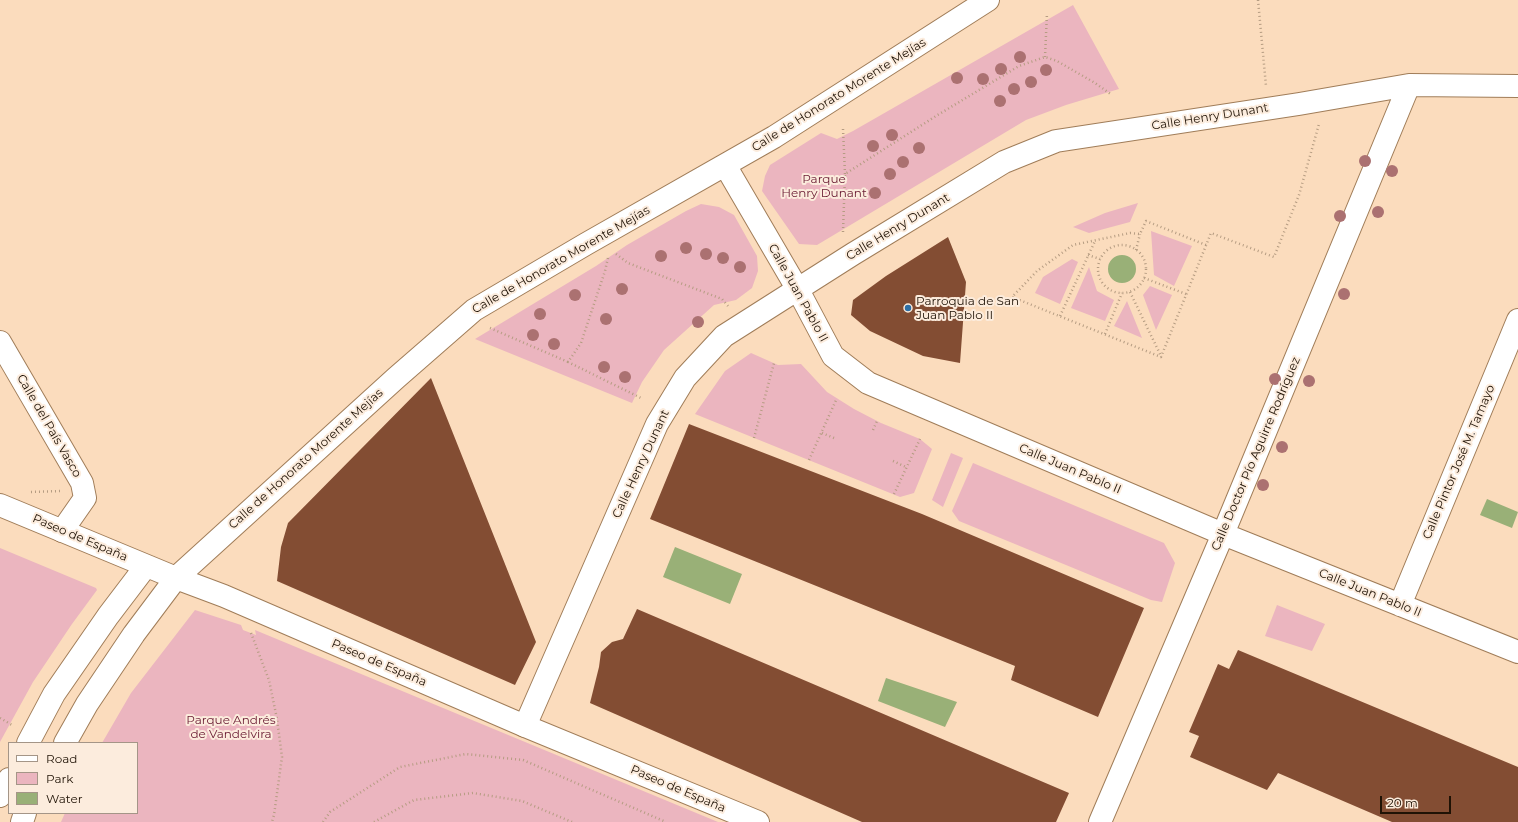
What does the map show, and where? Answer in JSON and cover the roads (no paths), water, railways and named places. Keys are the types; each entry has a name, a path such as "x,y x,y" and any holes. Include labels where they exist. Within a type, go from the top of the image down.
{"street":[{"name":"Calle de Honorato Morente Mejías","path":"66,742 87,704 134,634 176,578 396,378 474,310 774,137 988,0"},
{"name":"Calle Henry Dunant","path":"525,726 657,424 685,378 724,336 853,254 1004,162 1056,141 1409,85 1518,86"},
{"name":"Calle Doctor Pío Aguirre Rodríguez","path":"1100,822 1223,534 1409,85"},
{"name":"Calle Juan Pablo II","path":"725,165 798,290 833,356 868,383 1223,534 1518,652"},
{"name":"Calle Pintor José M. Tamayo","path":"1400,605 1518,320"},
{"name":"Calle del País Vasco","path":"0,342 82,483 85,498 62,531"},
{"name":"Paseo de España","path":"0,505 146,566 224,596 525,726 758,822"},
{"path":"29,742 54,694 108,616 146,566"},
{"path":"0,796 8,782"}],"water":[{"path":"1122,255 1132,259 1136,269 1132,279 1122,283 1112,279 1108,269 1112,259"},
{"path":"1487,499 1518,512 1512,528 1480,515"},
{"path":"675,547 742,574 730,604 663,577"},
{"path":"886,678 957,702 945,727 878,701"}],"place":[{"name":"Parroquia de San Juan Pablo II","path":"908,308"}],"park label":[{"name":"Parque Henry Dunant","path":"824,186"},
{"name":"Parque Andrés de Vandelvira","path":"231,727"}]}
